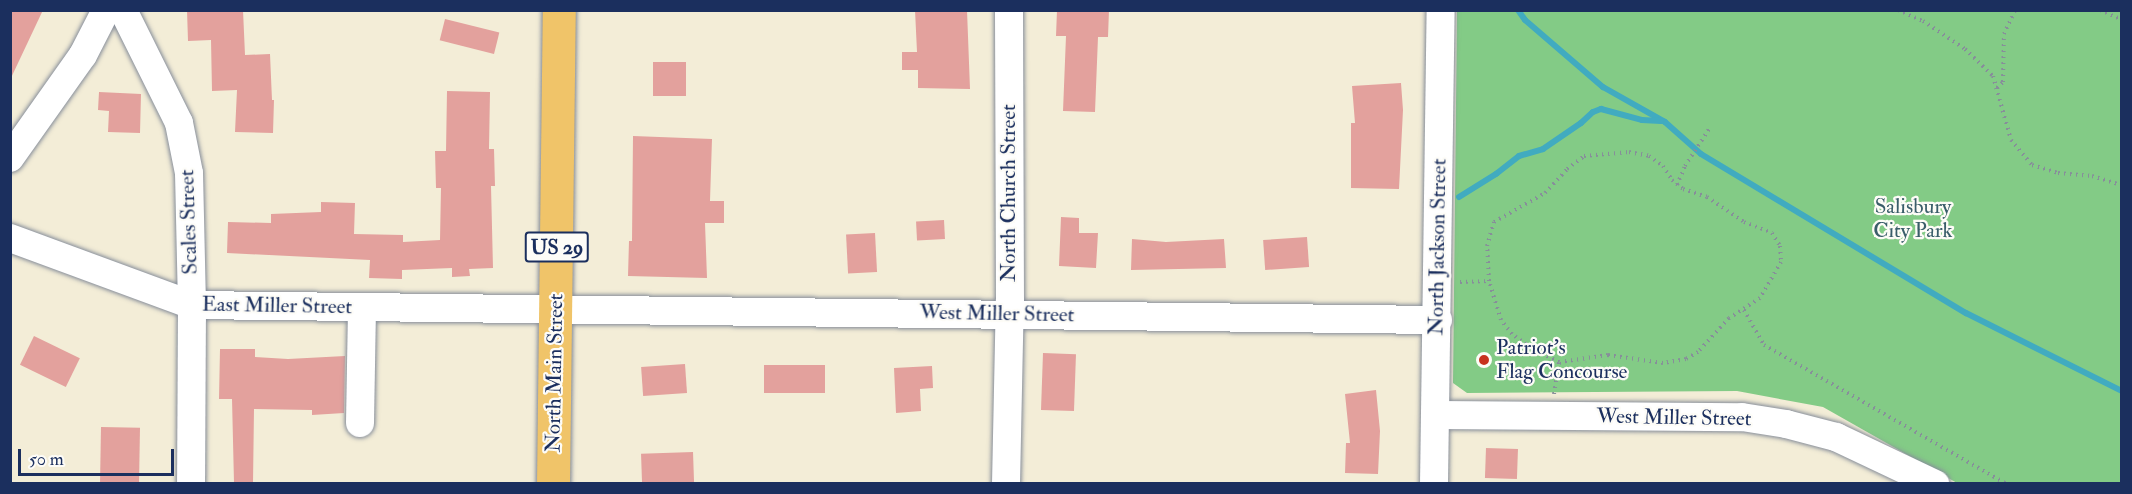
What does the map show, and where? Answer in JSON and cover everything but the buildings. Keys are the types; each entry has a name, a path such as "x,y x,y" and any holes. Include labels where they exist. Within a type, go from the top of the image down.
{"main road":[{"name":"North Main Street","path":"553,483 559,10"}],"street":[{"path":"10,158 83,56 106,10"},
{"name":"Scales Street","path":"123,10 179,123 189,173 192,305 191,483"},
{"name":"North Church Street","path":"1006,483 1010,314 1009,10"},
{"name":"North Jackson Street","path":"1434,483 1437,415 1441,10"},
{"name":"East Miller Street","path":"10,238 192,305 556,310"},
{"path":"360,423 362,308"},
{"name":"West Miller Street","path":"556,310 1438,320"},
{"name":"West Miller Street","path":"1437,415 1742,417 1786,424 1836,436 1935,483"}],"path":[{"path":"1898,10 1923,21 1965,49 1993,76 2011,140 2032,165 2058,173 2092,176 2121,185"},
{"path":"1997,88 2003,82 2004,34 2015,10"},
{"path":"2100,10 2121,20"},
{"path":"1677,185 1709,129"},
{"path":"1629,152 1649,156 1663,166 1677,185 1707,197 1744,222 1772,233 1780,246 1780,262 1760,298 1723,323 1698,352 1686,359 1663,363 1608,355 1559,362 1536,351 1512,334 1501,320 1489,281 1487,246 1494,222 1545,193 1567,169 1584,156 1629,152"},
{"path":"1458,282 1489,281"},
{"path":"1744,310 1764,345 2007,483"},
{"path":"1554,395 1559,362"}],"green space":[{"name":"Salisbury City Park","path":"1457,11 2121,11 2121,483 1957,483 1823,407 1737,391 1467,393 1453,383"}],"waterway":[{"path":"1518,10 1525,20 1603,87 1665,122 1701,154 1966,313 2122,391"},
{"path":"1459,197 1496,174 1519,156 1543,149 1593,112 1601,109 1642,120 1661,121"}],"place":[{"name":"Patriot’s Flag Concourse","path":"1484,360"}]}
